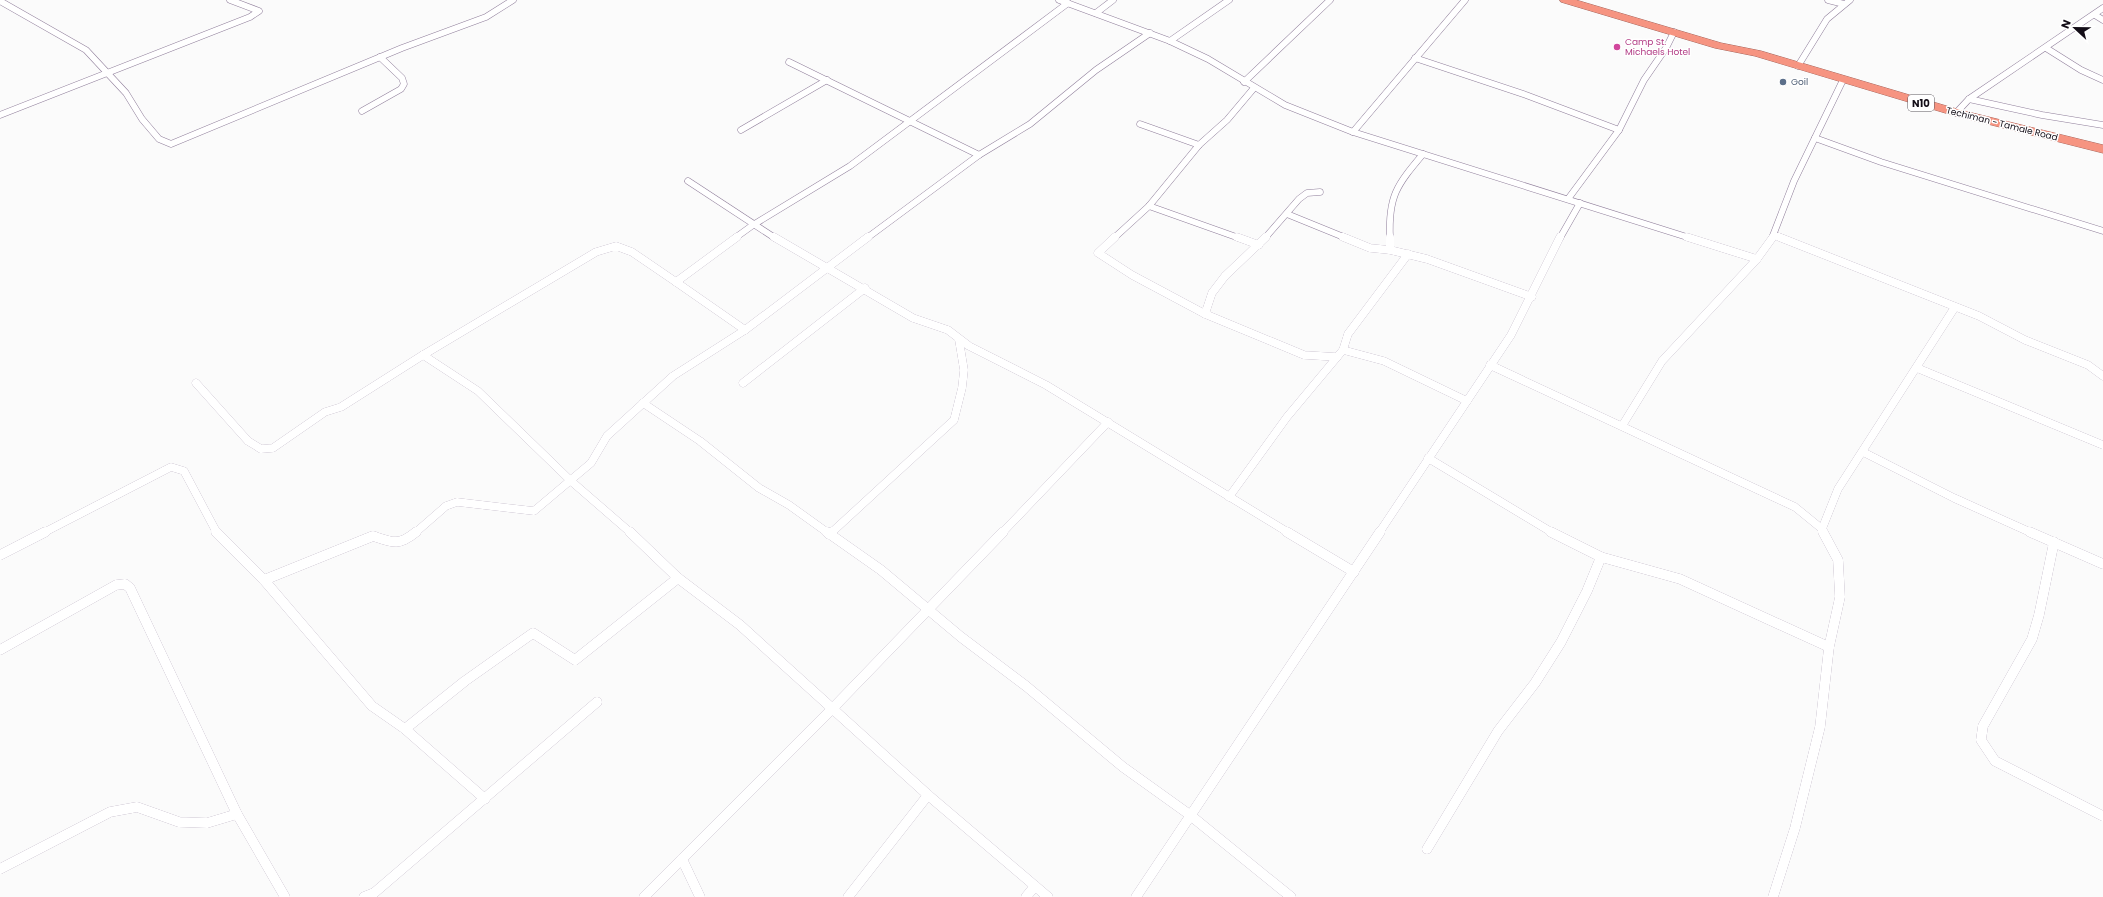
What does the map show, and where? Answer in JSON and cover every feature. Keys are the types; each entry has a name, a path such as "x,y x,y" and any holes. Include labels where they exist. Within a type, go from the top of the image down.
{"highway":[{"name":"Techiman - Tamale Road","path":"1565,0 1719,46 1741,50 1798,66 1956,113 2103,149"},
{"name":"Techiman - Tamale Road","path":"1584,0 1722,40 1741,50"}],"street":[{"path":"0,115 108,74 250,17 259,11 230,0"},
{"path":"236,3 244,0"},
{"path":"0,1 86,50 126,92 142,119 159,139 171,144 380,57 486,16 513,0"},
{"path":"1060,0 1170,41 1208,59 1254,88 1285,104 1353,132 1757,259"},
{"path":"1096,13 1113,0"},
{"path":"1170,41 1229,0"},
{"path":"1244,82 1330,0"},
{"path":"1353,132 1465,0"},
{"path":"1828,0 1844,4"},
{"path":"1798,66 1827,19 1850,0"},
{"path":"676,282 753,225 850,166 1068,3"},
{"path":"1956,113 1969,99 2095,15 2103,8"},
{"path":"2095,15 2103,20"},
{"path":"1568,199 1619,130 1630,111 1644,80 1666,48 1674,32"},
{"path":"264,580 373,536 393,543 406,540 446,506 457,502 534,511 591,463 607,436 673,376 745,330 979,155 1030,124 1096,70 1150,33"},
{"path":"2046,48 2081,70 2103,80"},
{"path":"362,111 401,89 404,84 402,78 380,57"},
{"path":"1415,58 1526,95 1619,130"},
{"path":"789,62 979,155"},
{"path":"741,130 827,80"},
{"path":"1622,426 1662,361 1757,259 1774,235 1794,181 1844,80"},
{"path":"1254,88 1227,120 1199,145 1149,206 1098,253 1132,275 1205,314 1304,355 1337,357"},
{"path":"1969,99 2042,115 2103,125"},
{"path":"1140,124 1199,145"},
{"path":"1815,138 1880,162 2103,231"},
{"path":"1390,250 1389,213 1392,200 1402,180 1423,154"},
{"path":"688,180 753,225 865,288 913,318 948,330 959,340 1046,385 1354,572"},
{"path":"1205,314 1212,293 1225,276 1259,245 1299,199 1307,194 1320,192"},
{"path":"1136,897 1354,572 1510,335 1532,297 1562,234 1580,203"},
{"path":"1149,206 1259,245"},
{"path":"1287,214 1370,248 1408,254 1532,297"},
{"path":"1774,235 2006,328 2025,340 2088,365 2103,376"},
{"path":"196,383 248,440 261,449 273,448 290,438 325,412 342,407 423,355 596,252 616,246 632,252 745,330"},
{"path":"1229,497 1287,417 1343,350 1348,334 1408,254"},
{"path":"742,383 865,288"},
{"path":"1822,529 1838,489 1955,307"},
{"path":"829,534 954,420 962,388 964,370 959,340"},
{"path":"1343,350 1384,360 1467,401"},
{"path":"423,355 478,392 571,481 614,516 678,578 740,625 928,795 1048,897"},
{"path":"1490,366 1795,507 1822,529 1838,560 1840,597 1829,648 1820,727 1796,828 1773,897"},
{"path":"1917,368 2103,445"},
{"path":"643,403 700,441 759,488 790,505 881,570 927,609 1026,686 1123,767 1190,816 1291,897"},
{"path":"644,897 742,797 832,709 1108,422"},
{"path":"1863,452 1954,498 2103,564"},
{"path":"1428,458 1552,532 1601,557 1680,579 1829,648"},
{"path":"0,555 150,476 171,467 184,471 217,533 264,580 372,706 405,728 486,799"},
{"path":"2054,542 2039,615 2032,638 1983,726 1982,740 1995,761 2103,816"},
{"path":"1427,849 1498,731 1535,683 1561,642 1587,592 1601,557"},
{"path":"405,728 465,681 533,633 575,660 678,578"},
{"path":"0,650 116,585 125,584 130,588 237,814 285,897"},
{"path":"364,897 375,895 597,702"},
{"path":"848,897 928,795"},
{"path":"0,869 110,812 137,807 179,822 207,823 237,814"},
{"path":"682,859 700,897"},
{"path":"1026,897 1035,886"}],"place":[{"name":"Camp St. Michaels Hotel","path":"1617,47"},
{"name":"Goil","path":"1783,82"}]}
